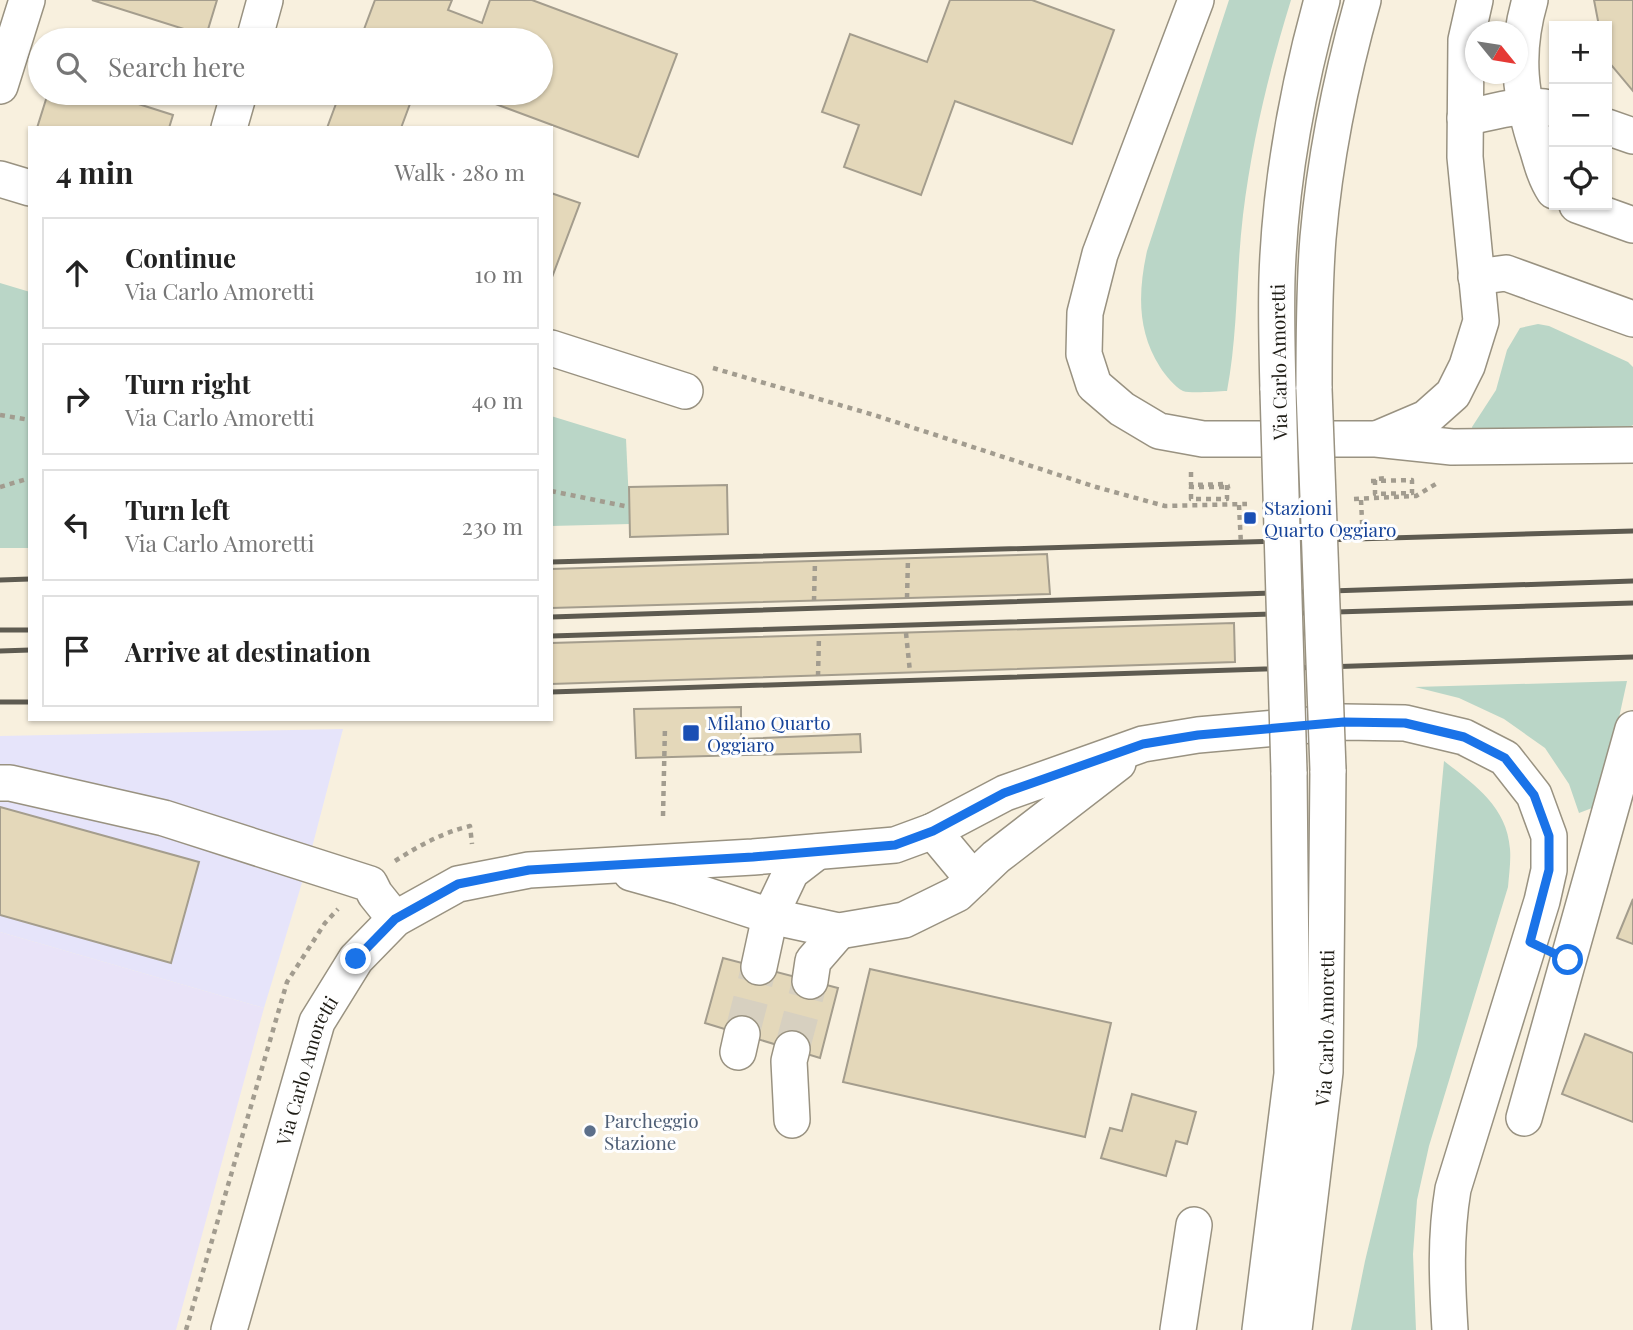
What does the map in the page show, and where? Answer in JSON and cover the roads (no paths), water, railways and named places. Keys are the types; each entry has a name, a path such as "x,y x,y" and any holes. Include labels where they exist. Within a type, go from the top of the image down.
{"street":[{"path":"0,86 27,0"},
{"path":"257,28 265,0"},
{"path":"1196,0 1097,266 1085,313 1084,354 1094,385 1122,409 1159,430 1203,439 1376,439 1452,447 1633,445"},
{"name":"Via Carlo Amoretti","path":"1260,1330 1292,1074 1289,772 1277,277 1283,205 1299,94 1322,0"},
{"name":"Via Carlo Amoretti","path":"1294,1330 1325,1072 1328,771 1314,389 1318,238 1336,107 1348,50 1363,0"},
{"path":"1376,439 1426,418 1453,394 1467,366 1481,321 1465,156 1466,40 1475,0"},
{"path":"1530,0 1520,56 1539,108 1549,182"},
{"path":"230,126 236,105"},
{"path":"1465,118 1539,108"},
{"path":"1612,129 1633,136"},
{"path":"0,179 28,187"},
{"path":"1591,210 1633,225"},
{"path":"1476,277 1506,273 1633,319"},
{"path":"553,348 695,379"},
{"name":"Via Carlo Amoretti","path":"229,1330 317,1022 356,959 395,919 458,884 529,870 895,845 933,831 1004,793 1143,744 1198,735 1330,723 1405,723 1464,737 1505,758 1534,795 1549,836 1549,870 1530,942 1453,1189 1447,1226 1450,1330"},
{"path":"1474,1119 1501,1116 1531,1123 1580,964 1633,729"},
{"name":"Via Carlo Amoretti","path":"603,865 770,916 839,931 904,920 957,894 996,857 1143,744"},
{"path":"0,783 164,818 370,884 395,919"},
{"path":"933,831 973,879"},
{"path":"759,967 770,916 791,872 817,852"},
{"path":"810,981 813,961 839,931"},
{"path":"1530,942 1580,964"},
{"path":"792,1049 789,1061 792,1120"},
{"path":"1178,1330 1194,1225"}],"tunnel":[{"path":"742,1034 759,967"},
{"path":"792,1049 810,981"}],"railway":[{"path":"553,562 1633,531"},
{"path":"0,580 28,579"},
{"path":"553,617 1633,581"},
{"path":"553,636 1633,603"},
{"path":"0,630 28,630"},
{"path":"0,651 28,650"},
{"path":"553,692 1633,657"},
{"path":"0,702 28,702"}],"place":[{"name":"Stazioni Quarto Oggiaro","path":"1250,518"},
{"name":"Milano Quarto Oggiaro","path":"691,733"},
{"name":"Parcheggio Stazione","path":"590,1131"}]}
